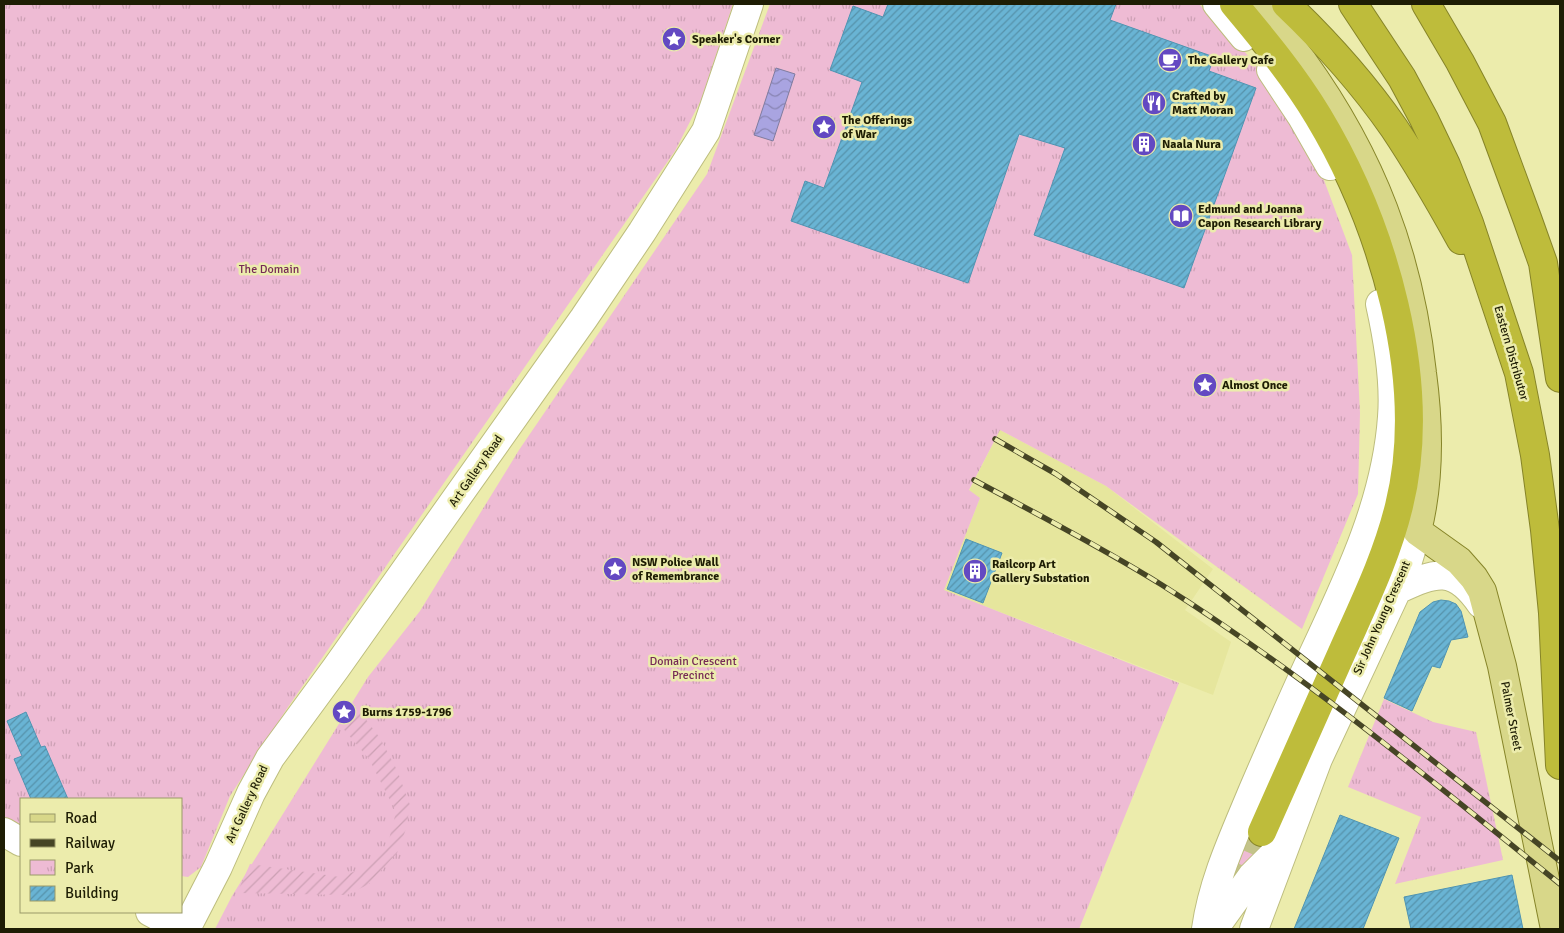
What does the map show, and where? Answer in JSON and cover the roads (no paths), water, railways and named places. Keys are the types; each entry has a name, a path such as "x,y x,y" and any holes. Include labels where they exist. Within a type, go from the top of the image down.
{"highway":[{"path":"1234,4 1300,87 1329,135 1359,197 1385,267 1394,304 1404,361 1408,416 1408,443 1403,484 1399,506 1383,560 1262,832"},
{"name":"Eastern Distributor","path":"1353,4 1402,78 1428,126 1446,165 1469,223 1519,373 1535,455 1545,530 1553,613 1560,765"},
{"path":"1426,4 1460,62 1492,123 1527,218 1542,263 1560,378"},
{"path":"1285,10 1312,29 1343,62 1393,128 1414,160 1494,297"}],"main road":[{"name":"Sir John Young Crescent","path":"1254,4 1302,61 1345,127 1368,169 1387,214 1399,252 1413,306 1425,392 1427,450 1422,505 1417,531"},
{"path":"1285,10 1302,61"},
{"name":"Palmer Street","path":"1417,531 1449,553 1471,574 1480,587 1502,666 1554,929"}],"street":[{"name":"Art Gallery Road","path":"184,929 218,867 251,793 270,758 584,318 642,232 706,131 749,4"},
{"path":"1206,929 1215,886 1231,844 1366,533 1380,487 1392,416 1391,376 1386,329 1367,254 1355,222 1331,168 1298,110 1272,71 1218,4"},
{"name":"Sir John Young Crescent","path":"1254,929 1332,728 1405,572 1417,531"},
{"path":"1397,590 1426,577 1450,576 1464,583 1488,613"},
{"path":"4,832 20,841"},
{"path":"1214,929 1252,876 1288,839"},
{"path":"152,913 184,929"}],"water":[{"path":"776,68 795,74 773,141 754,135"}],"tunnel":[{"path":"1236,893 1262,832"}],"railway":[{"path":"995,439 1056,474 1156,542 1560,861"},
{"path":"974,480 1116,557 1214,619 1366,729 1560,884"}],"place":[{"name":"Speaker's Corner","path":"674,39"},
{"name":"The Gallery Cafe","path":"1170,60"},
{"name":"Crafted by Matt Moran","path":"1154,103"},
{"name":"The Offerings of War","path":"824,127"},
{"name":"Naala Nura","path":"1144,144"},
{"name":"Edmund and Joanna Capon Research Library","path":"1181,216"},
{"name":"Almost Once","path":"1205,385"},
{"name":"NSW Police Wall of Remembrance","path":"615,569"},
{"name":"Railcorp Art Gallery Substation","path":"975,571"},
{"name":"Burns 1759-1796","path":"344,712"}],"park label":[{"name":"The Domain","path":"269,269"},
{"name":"Domain Crescent Precinct","path":"693,668"}]}
